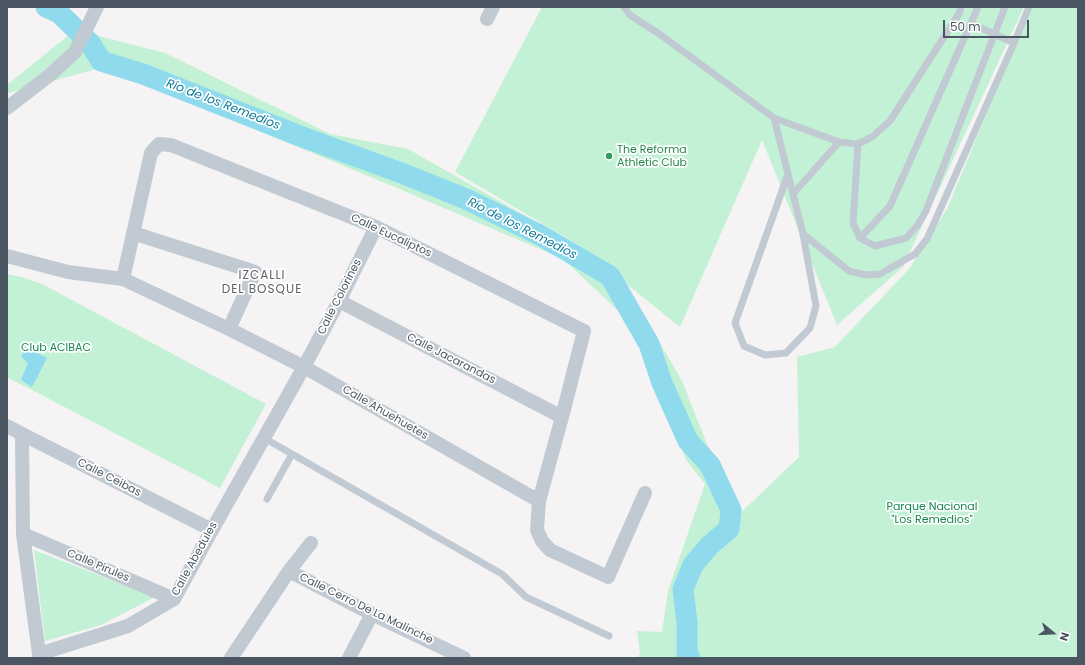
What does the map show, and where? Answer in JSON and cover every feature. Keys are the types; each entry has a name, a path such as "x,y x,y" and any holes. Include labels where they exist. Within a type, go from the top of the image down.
{"street":[{"path":"7,108 50,75 77,49 97,7"},
{"name":"Calle Eucaliptos","path":"123,279 151,153 159,144 171,145 376,227 584,331 539,501 537,530 542,541 550,550 608,577 645,493"},
{"name":"Calle Colorines","path":"304,366 376,227"},
{"path":"134,233 255,272 229,329"},
{"name":"Calle Ahuehuetes","path":"7,256 68,272 123,279 304,366 539,501"},
{"name":"Calle Jacarandas","path":"339,301 562,417"},
{"name":"Calle Abedules","path":"22,434 23,534 39,654 128,626 174,598 304,366"},
{"name":"Calle Ceibas","path":"7,426 212,530"},
{"name":"Calle Pirules","path":"23,534 174,598"},
{"path":"231,658 289,571 311,542"},
{"name":"Calle Cerro De La Malinche","path":"289,571 446,654 464,658"},
{"path":"349,658 372,614"}],"lane":[{"path":"624,7 630,15 658,33 774,118 839,142 858,144 872,137 890,121 962,9"},
{"path":"860,238 890,206 972,24 978,7"},
{"path":"858,144 853,223 860,238 875,246 906,238 917,226 926,211 1004,7"},
{"path":"804,234 849,271 865,275 880,274 915,254 927,239 1029,7"},
{"path":"972,24 1014,44"},
{"path":"774,118 804,234 816,306 810,328 786,353 765,355 744,346 735,323 788,174"},
{"path":"793,194 839,142"},
{"path":"264,438 502,574 526,597 609,636"},
{"path":"267,499 292,454"}],"green space":[{"name":"The Reforma Athletic Club","path":"542,7 1024,7 903,267 837,325 762,140 680,327 577,244 455,172"},
{"name":"Parque Nacional \"Los Remedios\"","path":"1031,7 1078,7 1078,658 638,658 640,652 637,631 662,632 668,591 705,484 686,460 671,416 659,393 627,319 563,259 186,99 97,69 8,93 7,95 7,85 75,30 165,53 330,134 408,149 538,223 619,279 652,329 682,381 707,444 726,479 731,522 799,457 797,357 835,347 909,269 947,209"},
{"name":"Club ACIBAC","path":"7,274 42,284 266,404 220,488 7,377"},
{"path":"34,550 155,597 101,625 45,641"}],"water":[{"path":"26,347 47,358 32,387 21,380 28,363 21,357"}],"waterway":[{"name":"Río de los Remedios","path":"46,7 59,13 90,43 101,61 143,74 466,199 540,235 610,276 649,344 662,383 688,441 710,465 731,510 729,529 710,545 693,565 683,589 687,623 687,655 690,658"}],"place":[{"name":"The Reforma Athletic Club","path":"609,156"}],"district":[{"name":"IZCALLI DEL BOSQUE","path":"262,283"}]}
